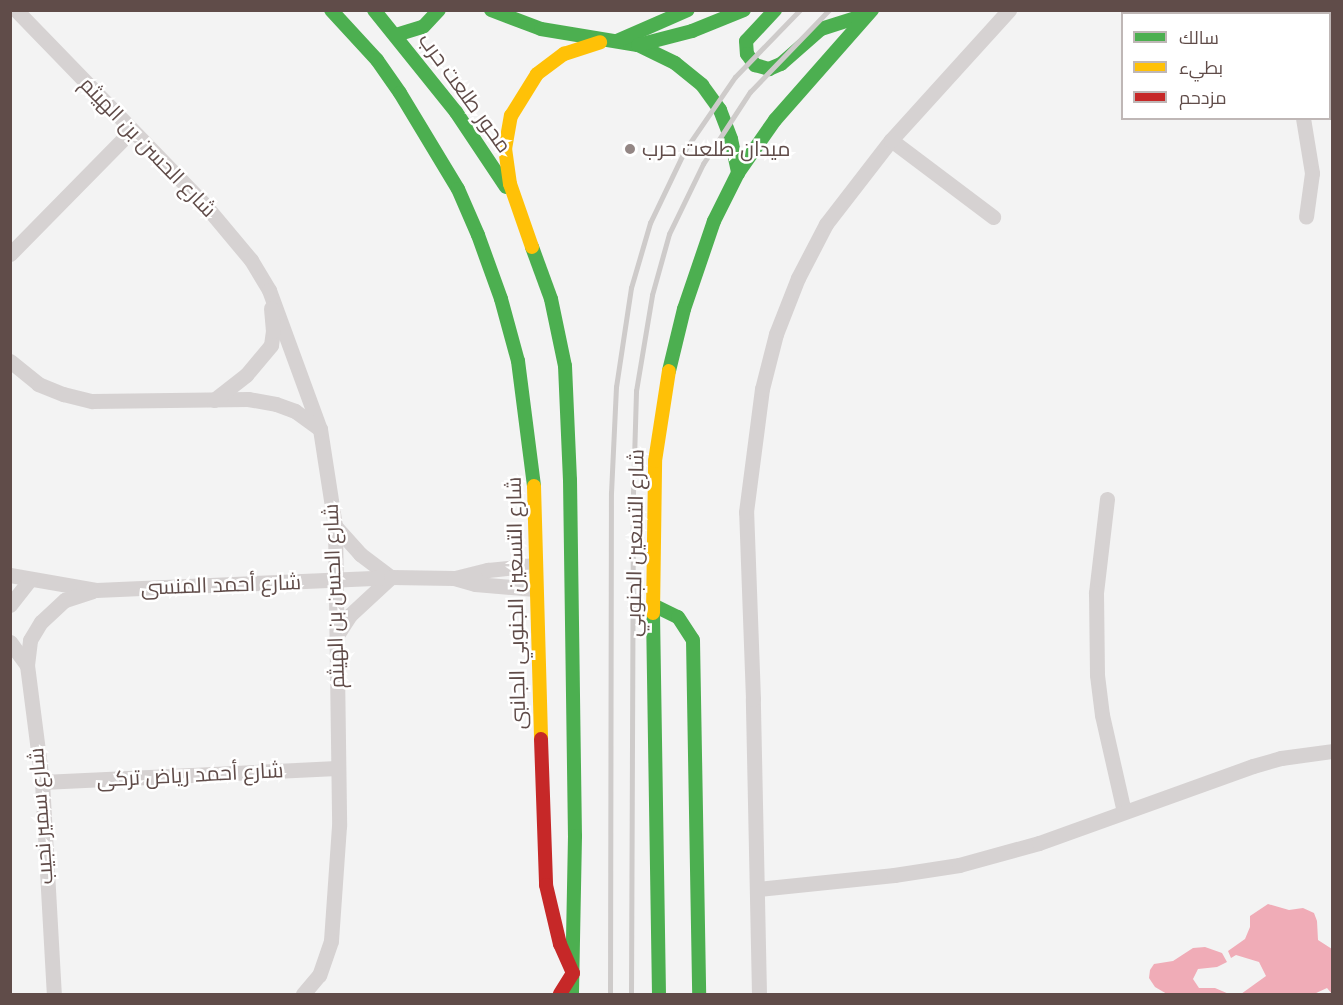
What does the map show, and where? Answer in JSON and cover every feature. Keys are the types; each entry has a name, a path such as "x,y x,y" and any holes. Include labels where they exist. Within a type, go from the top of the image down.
{"main road":[{"name":"شارع التسعين الجنوبي الجانبى","path":"331,10 377,60 400,93 458,189 478,235 501,299 518,361 528,418 534,473 535,589 546,885 560,944 573,973"},
{"name":"محور طلعت حرب","path":"374,10 456,112 516,204"},
{"path":"396,35 423,27 439,10"},
{"path":"491,10 541,29 638,45 675,63 689,73 712,97 726,124 738,173"},
{"path":"572,994 575,824 570,480 566,376 551,299 516,204 506,165 506,149 512,116 518,101 526,87 549,63 579,47 611,41 688,10"},
{"path":"638,45 692,31 744,10"},
{"path":"775,10 746,41 747,54 755,65 769,69 781,64 821,29 870,12"},
{"name":"شارع التسعين الجنوبي","path":"659,994 652,502 665,388 684,309 704,244 738,173 775,120 870,12"},
{"path":"655,606 678,617 693,640 699,994"},
{"path":"560,994 573,973"}],"street":[{"name":"شارع الحسن بن الهيثم","path":"16,10 206,205 251,260 269,290 320,429 335,526 339,826 331,941 320,975 303,994"},
{"path":"759,994 758,889 746,512 762,389 776,334 798,278 826,224 891,140 1009,10"},
{"path":"1303,120 1312,173 1306,217"},
{"path":"10,254 132,130"},
{"path":"891,140 993,217"},
{"path":"214,400 246,375 271,345 273,331 269,290"},
{"path":"10,361 38,384 92,401 248,399 276,404 295,411 320,429"},
{"path":"1107,499 1096,593 1095,654 1102,715 1124,812"},
{"path":"335,526 360,554 391,577 350,615 337,635"},
{"name":"شارع أحمد المنسى","path":"454,578 481,571 535,565"},
{"name":"شارع أحمد المنسى","path":"10,574 96,590 391,577 454,578 476,584 535,589"},
{"path":"10,605 30,579"},
{"name":"شارع أحمد المنسى","path":"27,665 30,640 41,622 65,600 96,590"},
{"name":"شارع سمير نجيب","path":"10,642 27,665 42,782 54,994"},
{"path":"758,889 959,866 1040,843 1253,766 1332,751"},
{"name":"شارع أحمد رياض تركى","path":"42,782 337,768"}],"shaded area":[{"path":"1268,904 1289,910 1303,908 1314,913 1318,940 1332,949 1332,994 1327,988 1314,994 1241,994 1266,976 1259,962 1236,955 1231,958 1228,951 1245,939 1250,927 1250,916"},
{"path":"1205,947 1222,953 1227,962 1217,967 1198,969 1193,979 1199,988 1215,988 1229,994 1167,994 1155,987 1149,978 1154,964 1173,961 1193,948"}],"railway":[{"path":"610,994 611,493 616,387 631,288 650,223 685,150 735,77 800,10"},
{"path":"631,994 633,493 636,391 652,295 669,234 703,164 750,92 829,10"}],"traffic: fast":[{"path":"331,10 377,60 400,93 458,189 478,235 501,299 518,361 534,486"},
{"path":"374,10 456,112 506,187"},
{"path":"396,35 423,27 439,10"},
{"path":"491,10 541,29 638,45 675,63 702,85 720,110 731,139 738,173 714,221 684,309 669,371"},
{"path":"617,41 688,10"},
{"path":"638,45 692,31 744,10"},
{"path":"775,10 746,41 747,54 755,65 769,69 781,64 821,29 868,14"},
{"path":"738,173 775,120 872,10"},
{"path":"532,247 551,299 565,366 570,480 575,836 572,994"},
{"path":"655,606 678,617 693,640 699,994"},
{"path":"653,613 659,994"}],"traffic: slow":[{"path":"532,247 510,184 505,149 511,116 537,74 564,54 600,42"},
{"path":"653,613 655,461 669,371"},
{"path":"534,486 541,739"}],"traffic: jam":[{"path":"541,739 546,885 560,944 573,973 560,994"}],"place":[{"name":"ميدان طلعت حرب","path":"630,149"}]}
